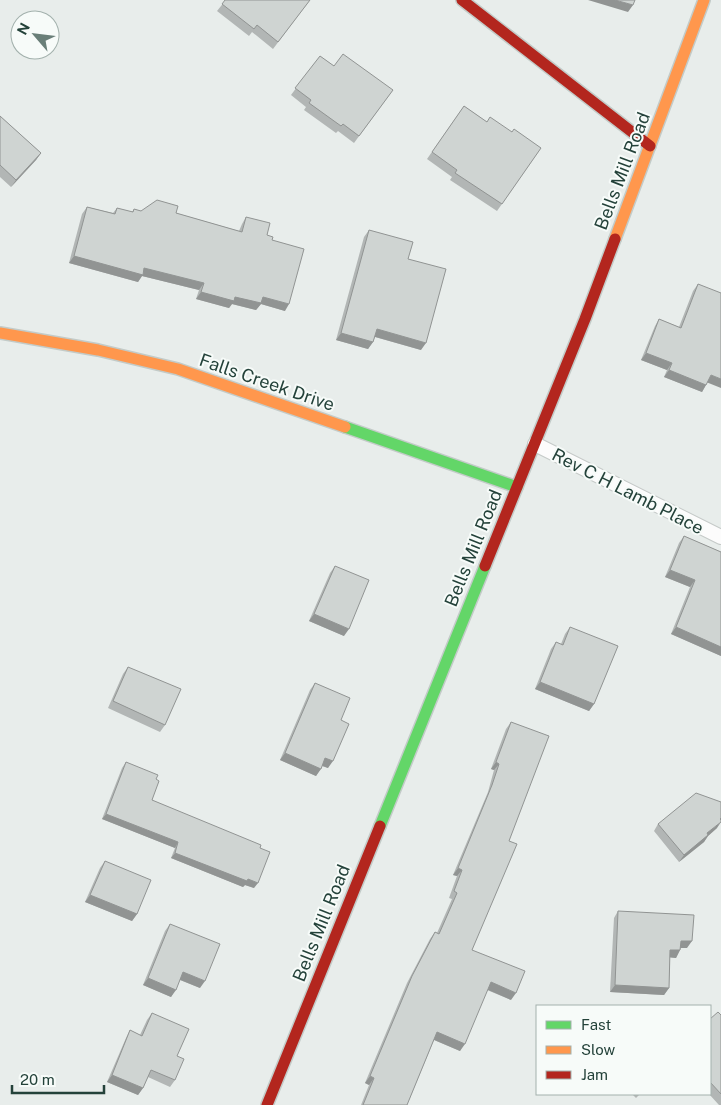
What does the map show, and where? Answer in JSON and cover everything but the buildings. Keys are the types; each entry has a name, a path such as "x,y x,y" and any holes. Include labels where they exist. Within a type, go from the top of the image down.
{"street":[{"path":"462,0 650,146"},
{"name":"Bells Mill Road","path":"267,1105 586,318 704,0"},
{"name":"Falls Creek Drive","path":"0,333 98,350 178,369 517,487"}],"lane":[{"name":"Rev C H Lamb Place","path":"535,444 721,537"}],"traffic: fast":[{"path":"345,427 517,487"},
{"path":"380,826 485,566"}],"traffic: slow":[{"path":"615,239 704,0"},
{"path":"0,333 98,350 178,369 345,427"}],"traffic: jam":[{"path":"462,0 650,146"},
{"path":"485,566 585,319 615,239"},
{"path":"267,1105 380,826"}]}
